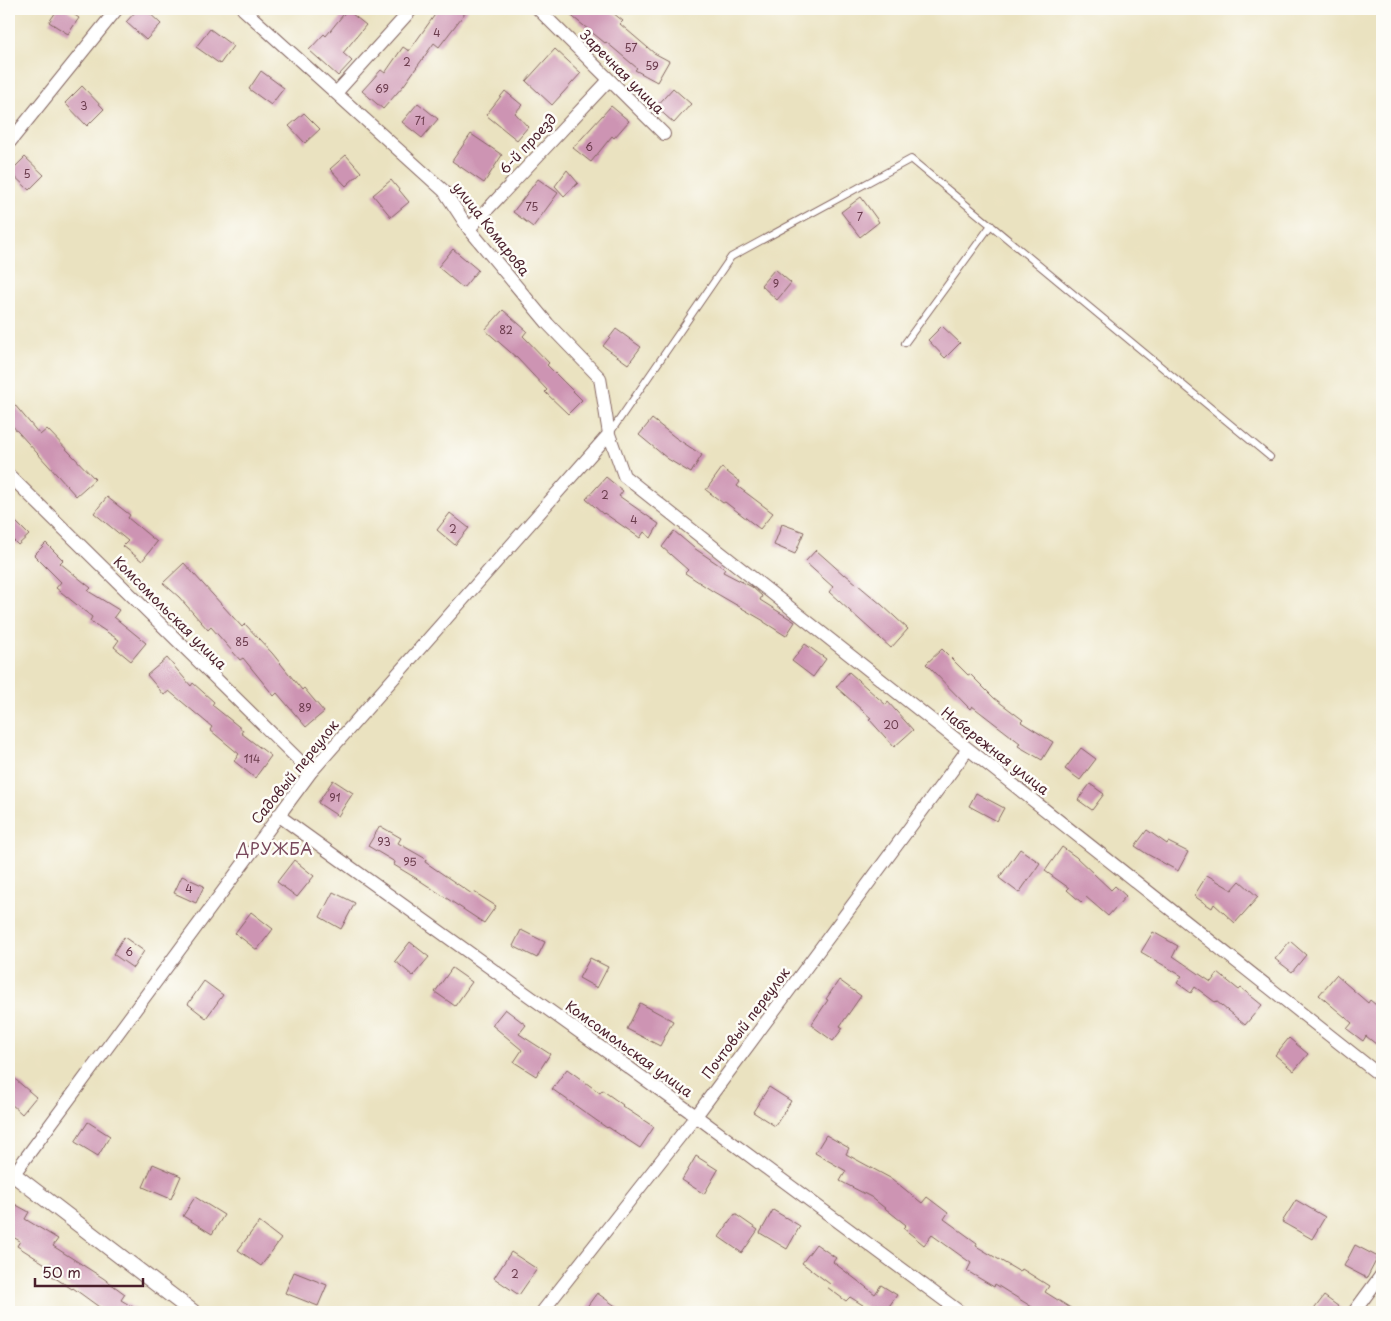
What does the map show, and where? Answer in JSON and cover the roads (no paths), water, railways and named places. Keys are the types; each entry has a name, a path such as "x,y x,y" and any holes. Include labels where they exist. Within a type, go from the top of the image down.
{"street":[{"path":"9,143 117,9"},
{"name":"улица Комарова","path":"242,9 444,192 469,229 548,324 600,378 609,434"},
{"path":"336,93 412,9"},
{"name":"Заречная улица","path":"538,9 664,134"},
{"name":"6-й проезд","path":"469,229 609,80"},
{"name":"Набережная улица","path":"609,434 624,476 1382,1077"},
{"name":"Садовый переулок","path":"11,1173 311,772 609,434"},
{"name":"Комсомольская улица","path":"9,475 311,772"},
{"name":"Почтовый переулок","path":"542,1312 696,1116 968,749"},
{"name":"Комсомольская улица","path":"278,815 696,1116 960,1312"},
{"path":"11,1173 194,1312"},
{"path":"1354,1312 1382,1274"}],"lane":[{"path":"609,434 732,257 911,159 1270,457"},
{"path":"905,343 991,225"}],"district":[{"name":"ДРУЖБА","path":"275,849"}]}
